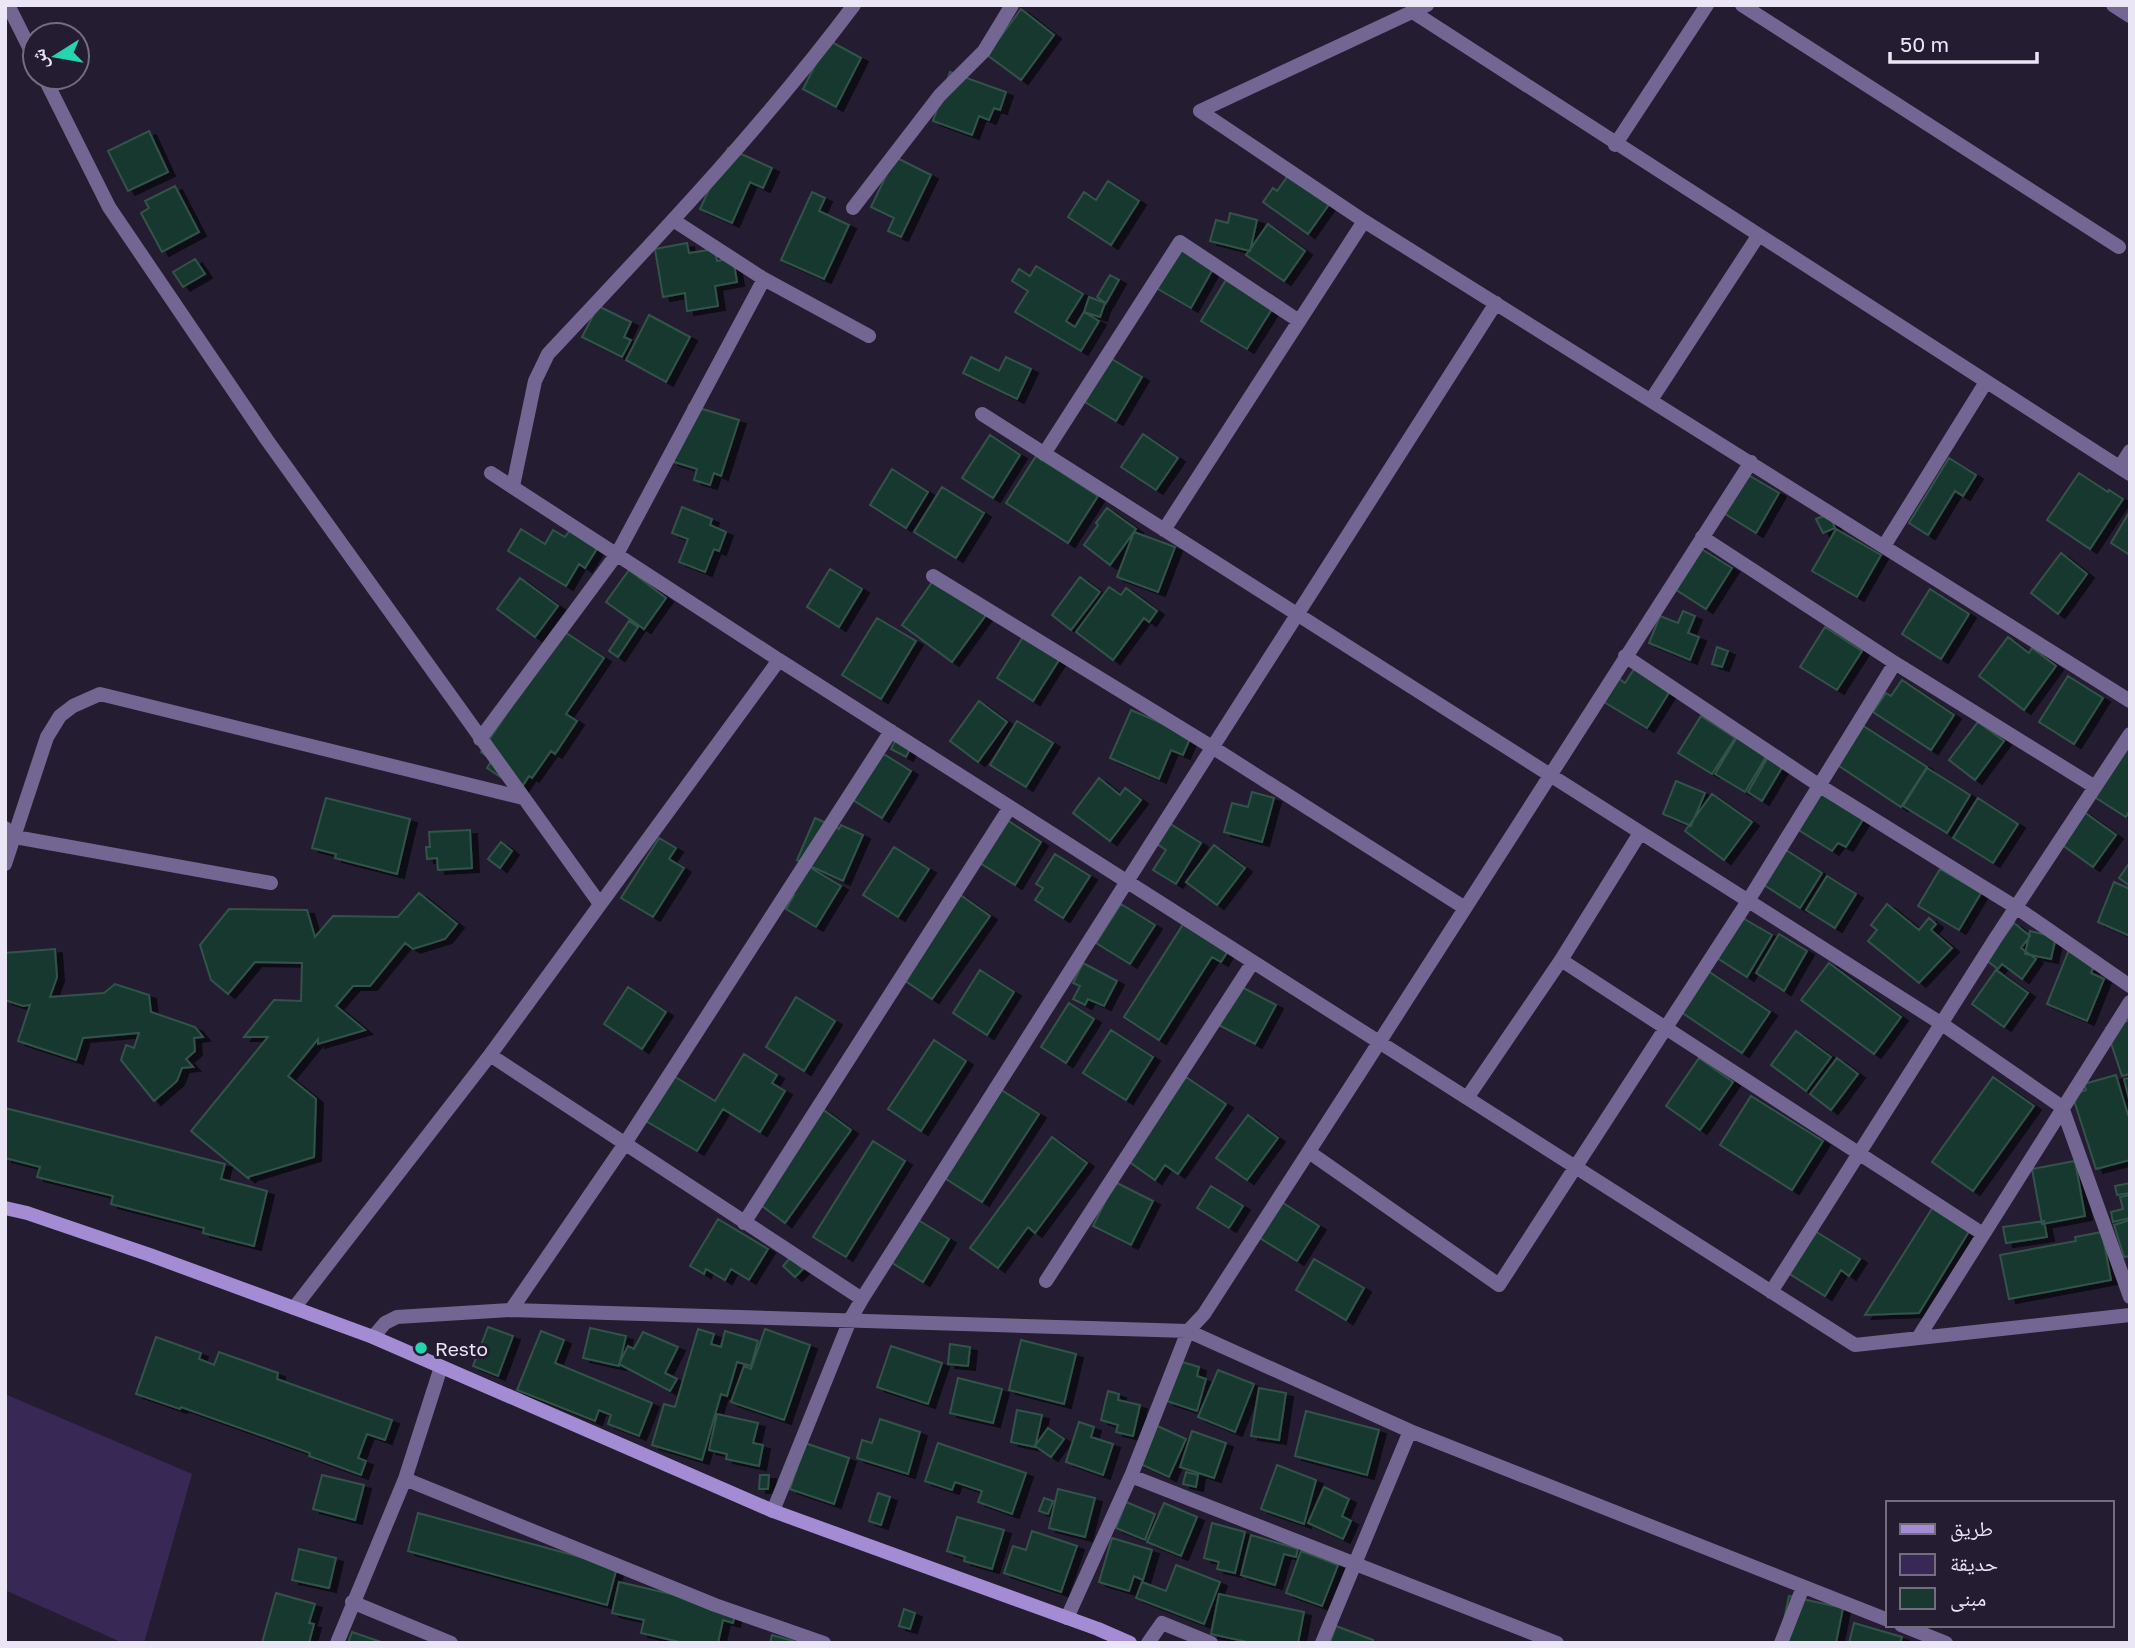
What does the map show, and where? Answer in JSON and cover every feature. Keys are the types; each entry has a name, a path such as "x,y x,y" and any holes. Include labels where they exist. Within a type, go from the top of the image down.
{"street":[{"path":"8,5 21,31"},
{"path":"513,486 535,381 548,354 673,220 803,73 854,5"},
{"path":"853,208 940,95 984,51 1012,5"},
{"path":"1427,5 1200,111 1364,221 2130,701"},
{"path":"1615,145 1707,5"},
{"path":"1742,5 2119,247"},
{"path":"2113,5 2130,16"},
{"path":"1413,12 1615,145 2125,471 2130,451"},
{"path":"51,91 109,207 267,440 600,904"},
{"path":"673,220 764,279 869,336"},
{"path":"1164,530 1364,221"},
{"path":"1651,400 1758,236"},
{"path":"1044,454 1180,242 1299,321"},
{"path":"480,739 617,554 764,279"},
{"path":"773,1511 850,1320 862,1299 1295,614 1496,303"},
{"path":"1884,546 1986,382"},
{"path":"982,414 1942,1024 2062,1107 2130,1297"},
{"path":"1068,1618 1131,1476 1188,1331 1204,1314 1309,1152 1548,775 1751,462"},
{"path":"491,473 779,660 1855,1345 2130,1315"},
{"path":"1702,537 1895,663 2095,787"},
{"path":"933,576 1212,747 1465,908"},
{"path":"1625,656 1820,786 2017,908 2130,986"},
{"path":"294,1308 490,1055 779,660"},
{"path":"1309,1152 1499,1285 1667,1029 1895,663"},
{"path":"5,864 10,832 47,737 60,716 73,706 100,694 523,798"},
{"path":"511,1310 624,1145 891,731"},
{"path":"1771,1292 2130,734"},
{"path":"744,1223 1010,807"},
{"path":"10,832 271,883"},
{"path":"1467,1098 1561,960 1640,833"},
{"path":"1561,960 1983,1234"},
{"path":"1046,1280 1253,962"},
{"path":"1918,1338 2130,1002"},
{"path":"490,1055 862,1299"},
{"path":"5,1208 150,1255 373,1337 773,1511 1130,1643"},
{"path":"373,1337 385,1323 397,1317 511,1310 1188,1331 1410,1431 1886,1619"},
{"path":"337,1643 405,1479 441,1367"},
{"path":"1322,1643 1410,1431"},
{"path":"1131,1476 1557,1643"},
{"path":"405,1479 715,1605 824,1643"},
{"path":"1781,1643 1803,1587"},
{"path":"352,1602 451,1643"},
{"path":"1148,1643 1162,1623 1211,1643"},
{"path":"1906,1627 1946,1643"}],"green space":[{"path":"5,1394 192,1474 144,1643 123,1643 5,1590"}],"building":[{"path":"1021,9 1054,35 1021,80 987,55"},
{"path":"828,40 861,58 836,107 803,89"},
{"path":"950,72 1006,92 1000,110 994,108 989,120 979,116 972,135 933,121"},
{"path":"149,131 168,172 128,191 108,151"},
{"path":"728,148 772,168 763,188 750,182 732,223 700,209"},
{"path":"895,157 931,175 901,237 888,231 894,218 871,207"},
{"path":"1290,173 1330,203 1308,234 1263,202 1273,188 1277,191"},
{"path":"1108,181 1139,201 1111,245 1068,217 1084,192 1096,200"},
{"path":"175,186 199,232 162,252 141,213 149,208 145,201"},
{"path":"812,192 825,198 819,211 849,225 824,279 781,260"},
{"path":"1230,213 1257,220 1250,251 1210,241 1216,220 1228,223"},
{"path":"1268,224 1305,251 1284,281 1246,255"},
{"path":"687,243 689,253 715,249 717,261 733,258 737,282 715,286 718,306 687,311 685,293 663,297 655,249"},
{"path":"1175,244 1214,267 1191,308 1151,285"},
{"path":"195,259 205,274 183,287 173,272"},
{"path":"1036,266 1083,294 1066,321 1075,327 1084,312 1099,321 1081,351 1015,312 1028,291 1012,281 1019,269 1030,276"},
{"path":"1110,275 1119,280 1106,303 1097,297"},
{"path":"1226,280 1272,309 1247,349 1201,321"},
{"path":"1089,297 1105,303 1100,317 1084,312"},
{"path":"598,306 631,322 624,337 631,340 622,357 582,337"},
{"path":"649,315 690,337 666,382 626,360"},
{"path":"971,357 999,371 1006,357 1031,369 1017,399 963,373"},
{"path":"1110,358 1142,377 1116,421 1085,402"},
{"path":"689,405 739,420 721,476 714,473 710,485 694,480 697,469 671,461"},
{"path":"1143,434 1178,458 1156,490 1121,467"},
{"path":"990,435 1020,455 993,498 962,478"},
{"path":"1036,456 1098,496 1068,543 1006,503"},
{"path":"1949,458 1976,475 1963,496 1955,491 1928,535 1909,523"},
{"path":"892,469 928,492 906,528 870,505"},
{"path":"1745,473 1779,493 1756,533 1722,512"},
{"path":"2079,473 2123,499 2090,549 2047,520"},
{"path":"942,487 984,513 956,558 914,532"},
{"path":"682,507 712,519 710,525 726,532 719,551 714,549 705,572 679,562 688,539 672,533"},
{"path":"1107,508 1136,529 1110,565 1084,545"},
{"path":"2130,511 2130,555 2111,543"},
{"path":"1829,514 1835,528 1823,533 1816,519"},
{"path":"521,529 545,544 553,530 565,537 570,530 598,547 585,568 579,564 566,586 508,551"},
{"path":"1836,529 1881,555 1857,597 1812,571"},
{"path":"1134,532 1175,547 1158,592 1117,577"},
{"path":"1695,545 1732,568 1706,609 1670,586"},
{"path":"2061,553 2087,574 2058,614 2031,593"},
{"path":"830,569 862,589 839,627 807,607"},
{"path":"629,570 666,598 644,629 606,602"},
{"path":"1080,577 1100,592 1071,630 1052,615"},
{"path":"520,578 558,606 535,637 497,609"},
{"path":"935,578 986,615 952,662 902,625"},
{"path":"1109,587 1121,595 1126,588 1157,611 1149,622 1144,618 1113,660 1076,632"},
{"path":"1930,589 1969,614 1941,659 1902,634"},
{"path":"1683,611 1695,616 1688,633 1699,637 1690,660 1649,643 1660,616 1678,623"},
{"path":"877,618 916,641 881,699 842,675"},
{"path":"629,621 638,627 618,657 609,651"},
{"path":"1825,627 1862,651 1837,690 1800,667"},
{"path":"562,630 604,658 566,714 577,721 555,754 551,751 520,790 487,768 492,760 481,752"},
{"path":"1025,634 1061,657 1033,701 997,678"},
{"path":"2008,637 2029,653 2032,648 2056,666 2024,710 1979,676"},
{"path":"1717,647 1728,651 1722,667 1712,664"},
{"path":"1634,669 1670,691 1647,728 1604,702 1618,678 1625,683"},
{"path":"2068,676 2103,698 2074,744 2039,722"},
{"path":"1902,680 1954,715 1931,750 1873,712 1886,693 1891,696"},
{"path":"979,701 1007,722 978,762 950,741"},
{"path":"1131,710 1191,736 1183,755 1171,750 1159,779 1110,758"},
{"path":"1701,716 1735,738 1712,774 1678,753"},
{"path":"1017,721 1053,743 1026,787 990,765"},
{"path":"1978,722 2004,741 1975,780 1949,760"},
{"path":"1859,723 1927,767 1901,807 1833,762"},
{"path":"897,737 912,745 906,757 891,749"},
{"path":"1737,737 1767,755 1745,792 1715,774"},
{"path":"2130,737 2130,810 2126,817 2093,796"},
{"path":"874,748 911,771 882,818 845,795"},
{"path":"1768,757 1783,766 1762,801 1748,792"},
{"path":"1927,768 1970,795 1947,833 1903,806"},
{"path":"1099,778 1120,795 1125,788 1141,800 1110,841 1073,813"},
{"path":"1676,781 1705,793 1691,826 1663,814"},
{"path":"1821,791 1864,818 1846,847 1838,843 1832,851 1797,829"},
{"path":"1252,792 1274,798 1262,842 1224,832 1232,803 1248,807"},
{"path":"1712,794 1752,822 1724,860 1685,831"},
{"path":"326,798 410,819 397,874 335,858 336,854 312,848"},
{"path":"1978,798 2018,824 1993,863 1953,838"},
{"path":"2084,812 2116,835 2093,867 2061,844"},
{"path":"815,818 839,829 841,825 863,835 843,881 797,860"},
{"path":"1007,820 1041,842 1015,885 980,863"},
{"path":"1169,823 1201,843 1176,884 1153,870 1166,850 1157,844"},
{"path":"470,830 472,868 438,870 437,858 427,859 426,847 430,847 429,832"},
{"path":"659,838 676,848 669,859 684,868 653,917 621,898"},
{"path":"501,842 512,851 500,868 488,859"},
{"path":"1214,845 1245,868 1217,905 1186,882"},
{"path":"894,847 929,869 898,917 863,895"},
{"path":"1786,850 1822,873 1800,908 1764,885"},
{"path":"1055,854 1090,876 1063,918 1035,900 1043,888 1036,884"},
{"path":"801,862 841,886 816,927 786,909 794,895 785,889"},
{"path":"2130,862 2130,886 2119,878"},
{"path":"1940,869 1981,893 1959,930 1918,906"},
{"path":"1827,876 1856,894 1835,928 1806,910"},
{"path":"2114,882 2130,889 2130,936 2098,922"},
{"path":"419,893 457,924 445,939 413,949 405,943 370,986 353,986 336,1006 365,1030 318,1044 318,1039 288,1076 316,1099 314,1157 248,1177 249,1179 191,1131 268,1037 244,1037 274,1000 301,1001 302,963 255,962 228,994 211,980 200,945 229,909 307,910 315,937 333,916 398,917"},
{"path":"959,894 990,916 932,999 901,978"},
{"path":"1121,904 1155,925 1130,964 1096,943"},
{"path":"1887,904 1919,930 1929,918 1936,924 1931,930 1952,948 1919,983 1868,941 1877,930 1871,925"},
{"path":"1741,917 1772,935 1747,977 1717,958"},
{"path":"1184,923 1228,951 1221,962 1212,957 1159,1040 1124,1017"},
{"path":"2014,923 2030,936 2021,948 2036,959 2022,979 2002,964 1998,969 1986,960"},
{"path":"2030,931 2056,937 2051,959 2025,954"},
{"path":"1779,934 1807,951 1784,991 1756,973"},
{"path":"2071,945 2098,957 2091,973 2104,979 2087,1021 2047,1004"},
{"path":"55,949 57,977 50,997 104,993 115,984 149,995 151,1012 195,1027 203,1037 194,1038 195,1051 186,1059 193,1067 182,1068 177,1081 154,1101 121,1060 126,1045 134,1048 139,1033 83,1038 76,1060 18,1041 30,1005 23,1006 5,1000 5,953"},
{"path":"1083,963 1117,981 1104,1006 1088,999 1085,1005 1073,999 1080,986 1073,983"},
{"path":"1829,963 1901,1017 1874,1054 1801,1000"},
{"path":"980,970 1014,992 987,1035 953,1013"},
{"path":"1996,970 2028,993 2004,1027 1972,1004"},
{"path":"1708,971 1770,1012 1742,1053 1681,1012"},
{"path":"1236,984 1276,1005 1255,1044 1215,1023"},
{"path":"628,987 666,1012 642,1049 604,1024"},
{"path":"796,997 835,1021 804,1071 766,1047"},
{"path":"1069,1003 1094,1019 1066,1063 1041,1047"},
{"path":"2130,1020 2130,1074 2122,1076 2106,1028"},
{"path":"1111,1030 1153,1057 1126,1100 1083,1073"},
{"path":"1796,1031 1831,1057 1806,1091 1771,1065"},
{"path":"934,1040 966,1061 921,1131 888,1109"},
{"path":"744,1054 777,1075 772,1083 785,1091 760,1132 723,1109 697,1151 639,1117 667,1072 715,1101"},
{"path":"1699,1058 1733,1082 1700,1130 1666,1106"},
{"path":"1837,1058 1858,1074 1831,1110 1810,1094"},
{"path":"2116,1075 2130,1115 2130,1160 2096,1169 2072,1094 2086,1090 2084,1084"},
{"path":"1186,1077 1226,1104 1178,1174 1165,1165 1155,1180 1128,1161"},
{"path":"1993,1077 2034,1106 1973,1191 1932,1162"},
{"path":"2130,1078 2130,1103 2124,1079"},
{"path":"1000,1089 1039,1114 982,1202 943,1177"},
{"path":"1751,1096 1823,1141 1792,1190 1720,1145"},
{"path":"5,1108 225,1164 221,1179 267,1191 254,1246 203,1233 204,1228 111,1204 113,1196 37,1177 40,1167 5,1158"},
{"path":"821,1108 851,1130 785,1223 754,1200"},
{"path":"1248,1115 1278,1138 1247,1180 1216,1158"},
{"path":"1052,1137 1087,1163 1035,1233 1028,1227 998,1268 970,1248"},
{"path":"873,1141 905,1161 846,1257 813,1237"},
{"path":"2075,1161 2085,1216 2042,1224 2032,1169"},
{"path":"1115,1182 1153,1201 1131,1245 1093,1226"},
{"path":"2130,1183 2130,1193 2117,1195 2115,1186"},
{"path":"1211,1186 1243,1206 1229,1228 1197,1208"},
{"path":"2130,1195 2130,1218 2113,1222 2111,1212 2123,1209 2120,1197"},
{"path":"1280,1201 1319,1226 1297,1261 1258,1237"},
{"path":"1933,1207 1971,1228 1919,1313 1865,1315"},
{"path":"915,1218 949,1239 923,1282 889,1261"},
{"path":"718,1219 768,1249 749,1280 731,1269 725,1280 706,1269 704,1274 690,1266"},
{"path":"2130,1220 2130,1256 2124,1257 2114,1225"},
{"path":"2044,1221 2047,1237 2006,1243 2003,1227"},
{"path":"1815,1231 1860,1259 1849,1276 1841,1270 1825,1296 1788,1273"},
{"path":"2102,1232 2111,1280 2009,1299 2000,1255 2076,1241 2075,1237"},
{"path":"790,1258 803,1269 795,1277 783,1266"},
{"path":"1314,1259 1364,1288 1346,1320 1296,1290"},
{"path":"488,1327 513,1336 498,1376 473,1366"},
{"path":"590,1328 626,1336 619,1366 583,1358"},
{"path":"698,1329 714,1334 711,1344 721,1347 725,1331 758,1341 751,1366 737,1362 727,1396 721,1394 702,1460 652,1445 664,1404 675,1407"},
{"path":"765,1329 810,1345 784,1420 731,1402 744,1366 751,1369"},
{"path":"541,1331 564,1340 555,1363 652,1403 639,1436 608,1424 611,1415 599,1410 595,1421 517,1390"},
{"path":"643,1332 678,1347 665,1373 677,1379 670,1391 619,1364 628,1346 634,1349"},
{"path":"156,1337 201,1353 199,1359 214,1365 219,1352 278,1373 277,1379 392,1420 385,1440 367,1434 358,1458 366,1461 361,1475 309,1456 310,1453 181,1407 180,1409 136,1394"},
{"path":"1021,1340 1076,1354 1064,1404 1009,1390"},
{"path":"950,1344 970,1347 968,1366 948,1364"},
{"path":"891,1346 942,1363 928,1404 877,1387"},
{"path":"1179,1361 1199,1367 1197,1376 1206,1379 1197,1411 1167,1401"},
{"path":"1218,1370 1254,1384 1235,1432 1198,1417"},
{"path":"958,1378 1002,1389 993,1423 950,1413"},
{"path":"1259,1388 1286,1393 1279,1440 1251,1436"},
{"path":"1108,1391 1119,1394 1118,1400 1140,1405 1133,1436 1116,1432 1118,1425 1101,1420"},
{"path":"1017,1410 1042,1415 1035,1447 1011,1442"},
{"path":"1306,1411 1379,1430 1367,1475 1295,1456"},
{"path":"717,1414 758,1423 753,1443 763,1445 759,1466 726,1459 727,1454 709,1450"},
{"path":"880,1419 920,1432 908,1474 857,1458 862,1440 872,1443"},
{"path":"1079,1422 1094,1427 1091,1437 1113,1444 1103,1475 1066,1462"},
{"path":"1153,1424 1186,1439 1169,1477 1136,1462"},
{"path":"1048,1428 1064,1439 1051,1457 1035,1446"},
{"path":"1192,1431 1226,1443 1214,1478 1180,1467"},
{"path":"805,1443 849,1458 834,1504 790,1489"},
{"path":"938,1443 1026,1473 1012,1514 978,1502 982,1491 955,1482 952,1490 925,1481"},
{"path":"1277,1465 1316,1480 1304,1524 1261,1509"},
{"path":"1186,1472 1198,1475 1196,1487 1183,1484"},
{"path":"322,1475 364,1485 355,1520 313,1509"},
{"path":"760,1475 769,1475 768,1489 759,1489"},
{"path":"1324,1487 1349,1499 1342,1516 1351,1521 1343,1539 1308,1523"},
{"path":"1058,1489 1095,1498 1085,1537 1049,1528"},
{"path":"878,1493 890,1497 881,1525 869,1521"},
{"path":"1044,1498 1053,1501 1048,1514 1039,1511"},
{"path":"1126,1502 1155,1514 1145,1540 1116,1528"},
{"path":"1164,1503 1197,1517 1181,1556 1147,1542"},
{"path":"418,1513 617,1567 607,1605 408,1551"},
{"path":"957,1517 1004,1530 992,1569 964,1561 965,1557 947,1551"},
{"path":"1212,1523 1245,1532 1235,1573 1217,1569 1219,1562 1204,1558"},
{"path":"1032,1531 1077,1546 1061,1592 1004,1573 1013,1546 1026,1550"},
{"path":"1251,1535 1298,1549 1296,1557 1284,1554 1275,1585 1241,1575"},
{"path":"1112,1538 1152,1550 1143,1580 1134,1576 1129,1591 1099,1582"},
{"path":"299,1549 336,1558 329,1588 292,1580"},
{"path":"1301,1551 1338,1565 1322,1606 1286,1593"},
{"path":"1176,1565 1220,1582 1204,1624 1136,1598 1142,1582 1166,1591"},
{"path":"619,1582 736,1609 733,1623 723,1620 718,1643 684,1643 641,1633 644,1620 612,1613"},
{"path":"276,1593 315,1604 309,1623 314,1624 309,1643 262,1643"},
{"path":"1219,1594 1304,1612 1298,1643 1252,1643 1211,1634"},
{"path":"1789,1596 1843,1608 1836,1643 1779,1643"},
{"path":"904,1609 915,1613 910,1629 899,1626"},
{"path":"1854,1623 1902,1637 1900,1643 1849,1643"},
{"path":"1336,1626 1373,1640 1373,1643 1330,1643"},
{"path":"352,1632 384,1643 348,1643"},
{"path":"772,1635 800,1643 770,1643"}],"place":[{"name":"Resto","path":"421,1348"}]}
